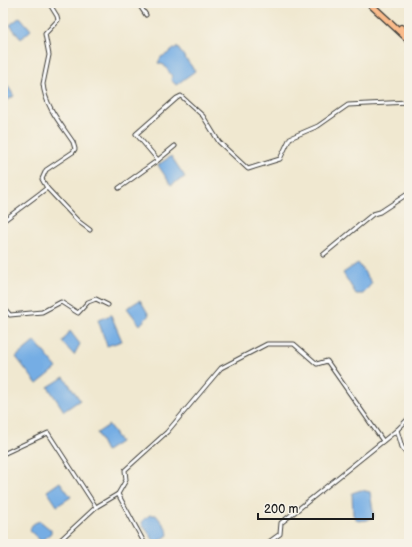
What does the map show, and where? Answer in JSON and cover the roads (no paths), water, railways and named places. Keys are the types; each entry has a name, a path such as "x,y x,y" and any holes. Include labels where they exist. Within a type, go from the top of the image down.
{"highway":[{"path":"369,3 409,40"},
{"path":"374,3 409,35"}],"street":[{"path":"49,3 58,20 44,34 49,56 43,88 50,109 75,146 73,152 46,170 42,179 47,188 78,221 90,230"},
{"path":"142,3 140,6 146,15"},
{"path":"158,160 136,134 181,96 203,116 219,142 248,169 280,159 290,138 318,126 348,105 409,102"},
{"path":"119,188 175,146"},
{"path":"3,221 47,188"},
{"path":"323,256 372,214 380,212 409,193"},
{"path":"3,307 10,315 42,312 61,302 78,313 88,302 96,299 108,305"},
{"path":"56,544 96,507 118,494 126,480 125,470 167,432 221,368 267,344 294,344 317,364 327,361 384,441"},
{"path":"266,544 280,534 281,522 384,441 409,418"},
{"path":"396,430 402,447 409,456"},
{"path":"3,454 48,433 96,507"},
{"path":"118,494 145,544"}],"water":[{"path":"20,17 31,30 21,39 10,25"},
{"path":"177,47 195,71 176,85 171,80 172,76 164,65 158,63 161,57"},
{"path":"3,78 14,96 3,103"},
{"path":"171,156 185,177 171,185 158,165"},
{"path":"358,263 372,283 363,294 356,294 343,273"},
{"path":"140,300 149,315 140,325 127,308"},
{"path":"111,315 122,341 107,346 98,320"},
{"path":"70,331 80,344 74,355 62,342"},
{"path":"35,341 57,368 37,384 16,357"},
{"path":"64,377 80,400 64,411 48,387"},
{"path":"109,425 120,442 106,451 97,433"},
{"path":"60,482 71,497 57,506 47,491"},
{"path":"361,490 370,492 374,517 367,520 358,521 353,515 352,493"},
{"path":"150,515 156,515 167,529 168,535 158,542 155,542 142,524 143,520"},
{"path":"40,521 51,530 51,533 41,541 30,531 33,524"}]}
